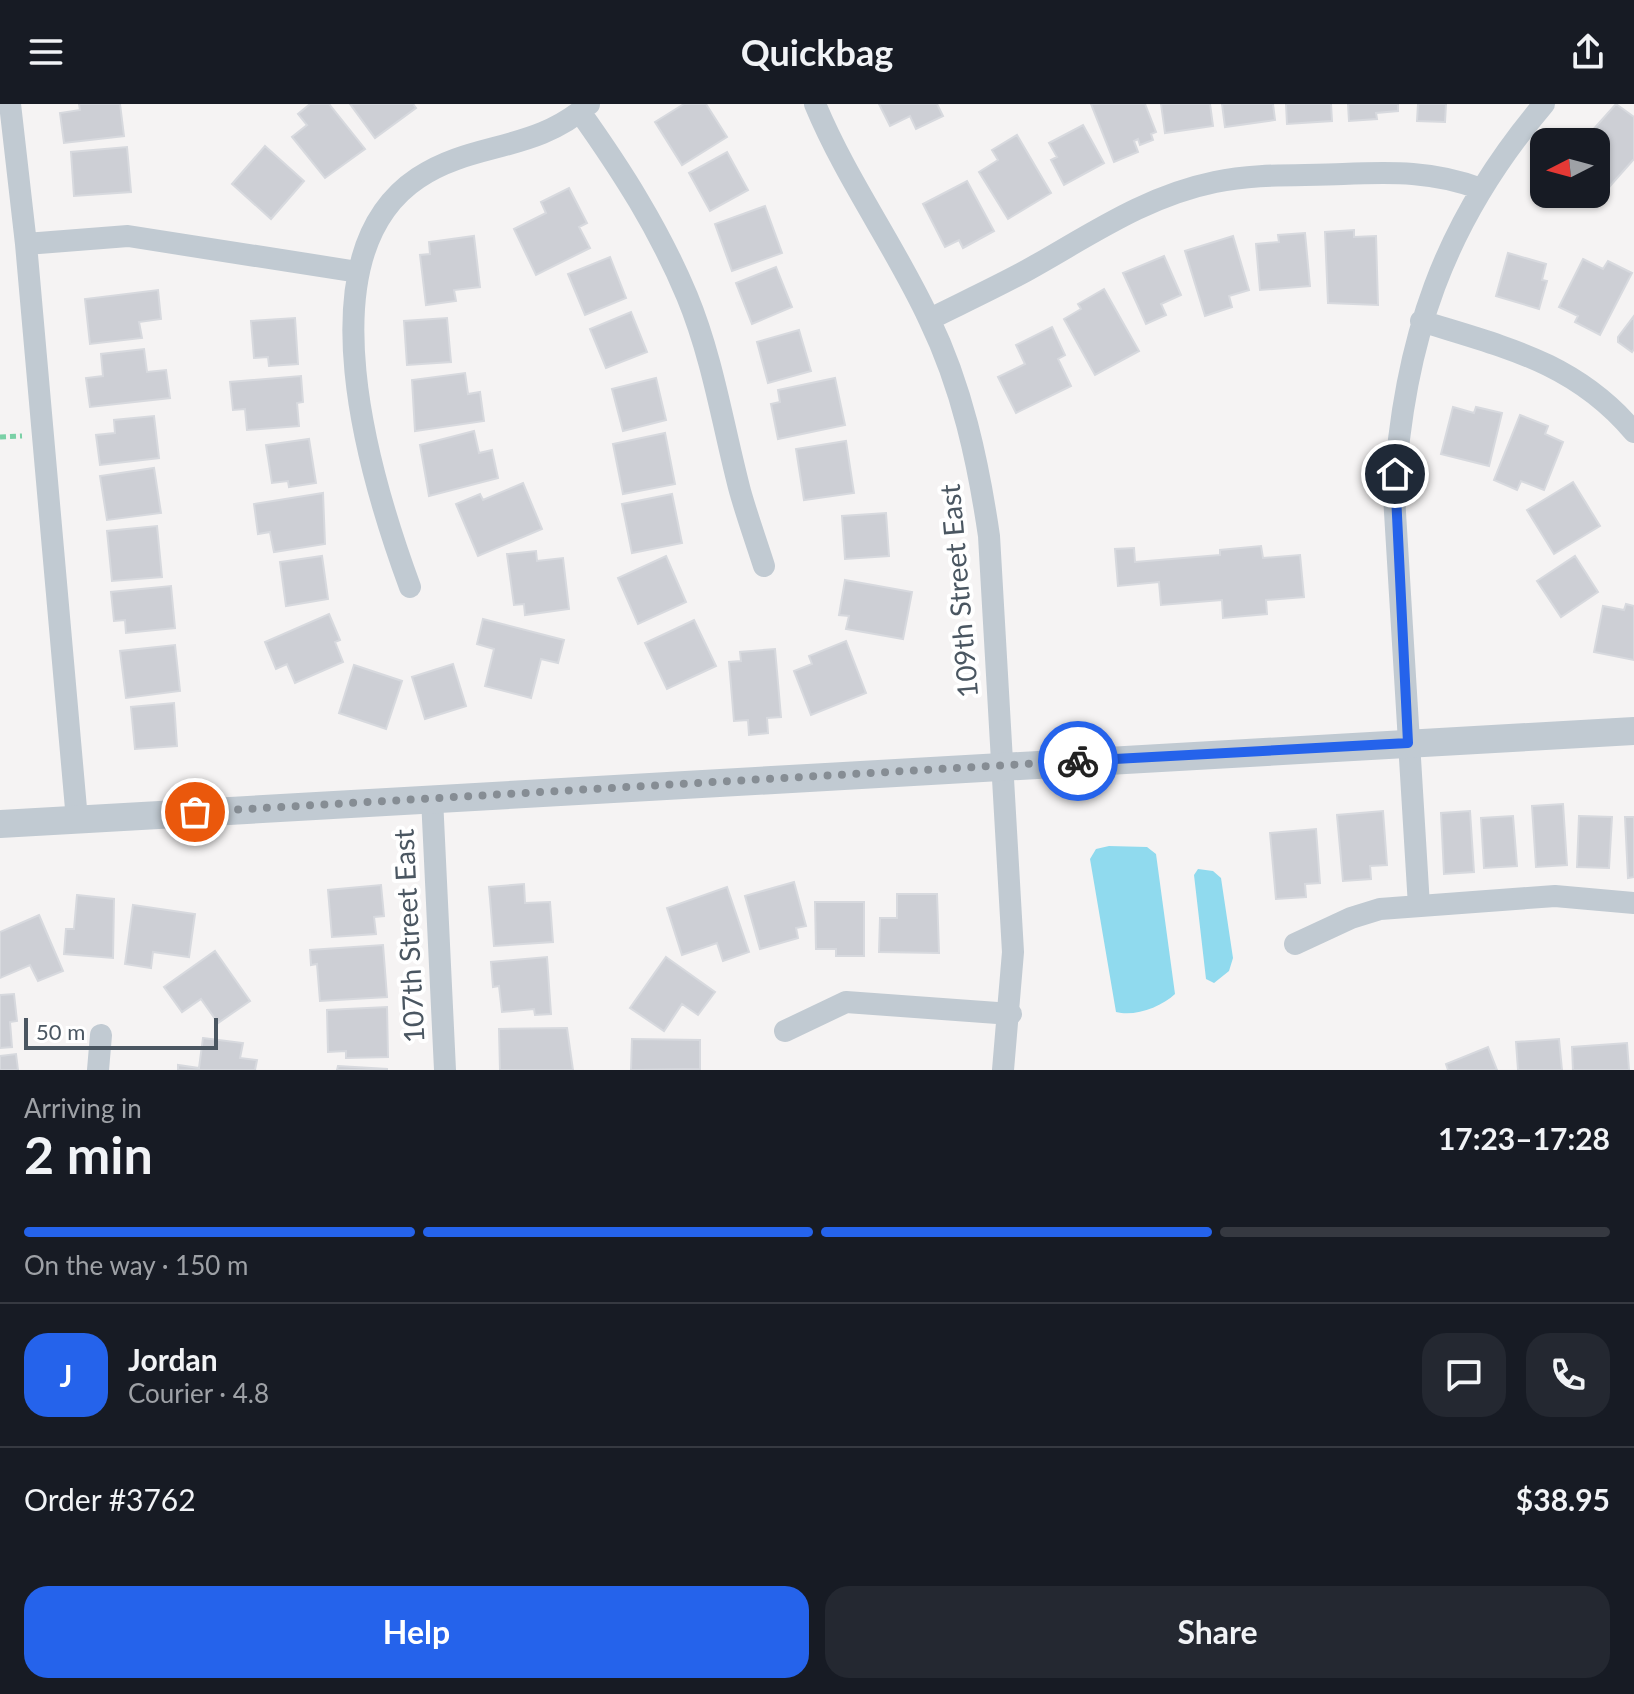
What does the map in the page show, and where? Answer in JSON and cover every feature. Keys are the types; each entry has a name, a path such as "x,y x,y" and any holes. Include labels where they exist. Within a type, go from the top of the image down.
{"street":[{"path":"10,104 26,244 77,820"},
{"name":"109th Street East","path":"815,104 930,319 965,414 980,475 989,536 1013,952 1011,1014 1003,1070"},
{"path":"1419,906 1394,496 1398,431 1421,321 1445,257 1481,189 1544,104"},
{"path":"410,587 388,526 361,405 355,336 358,272 365,245 379,217 417,178 443,163 543,134 584,108 660,236 688,298 711,367 740,492 764,566"},
{"path":"930,319 1022,273 1122,214 1162,196 1216,182 1265,176 1399,171 1431,174 1481,189"},
{"path":"26,244 128,236 358,272"},
{"path":"1421,321 1537,358 1567,373 1591,389 1634,432"},
{"path":"0,824 1634,731"},
{"name":"107th Street East","path":"432,798 445,1070"},
{"path":"1295,944 1351,918 1380,909 1555,896 1634,903"},
{"path":"785,1031 846,1002 1011,1014"},
{"path":"98,1070 101,1035"}],"water":[{"path":"1109,846 1147,847 1156,854 1175,994 1155,1007 1139,1012 1116,1012 1090,859 1096,849"},
{"path":"1198,869 1213,871 1221,878 1233,958 1229,971 1214,983 1206,979 1194,875"}],"building":[{"path":"79,104 120,104 124,136 64,143 60,113 80,110"},
{"path":"310,104 329,104 365,149 325,178 292,137 307,125 298,114"},
{"path":"350,104 413,104 416,108 375,138"},
{"path":"684,104 706,104 727,137 682,165 655,122"},
{"path":"879,104 937,104 943,116 916,129 910,116 890,126"},
{"path":"1091,104 1145,104 1156,132 1151,134 1153,140 1140,145 1138,139 1134,141 1138,152 1114,162"},
{"path":"1161,104 1210,104 1213,126 1165,133"},
{"path":"1222,104 1273,104 1275,120 1225,127"},
{"path":"1286,104 1331,104 1332,121 1287,124"},
{"path":"1348,104 1398,104 1398,111 1376,113 1377,119 1349,121"},
{"path":"1418,104 1446,104 1445,122 1417,121"},
{"path":"1616,104 1634,117 1634,159 1610,186 1610,128 1595,128"},
{"path":"1083,125 1104,163 1064,185 1051,160 1057,157 1049,143"},
{"path":"1017,135 1051,193 1008,219 979,172 998,160 992,150"},
{"path":"265,146 304,181 271,219 232,184"},
{"path":"127,147 131,192 74,196 71,152"},
{"path":"727,152 748,190 710,211 689,173"},
{"path":"967,181 994,231 963,248 959,240 945,247 923,204"},
{"path":"569,188 587,223 579,227 590,248 536,275 514,229 546,213 541,202"},
{"path":"765,206 782,253 732,271 715,224"},
{"path":"1354,230 1354,237 1376,236 1378,305 1328,303 1325,232"},
{"path":"1305,233 1310,286 1260,290 1256,244 1279,242 1278,235"},
{"path":"474,236 480,287 454,290 456,301 426,305 420,255 430,254 429,242"},
{"path":"1233,236 1249,290 1229,296 1232,307 1205,316 1185,251"},
{"path":"1508,253 1546,264 1542,280 1547,281 1539,309 1496,296"},
{"path":"1164,256 1181,295 1161,304 1166,315 1146,324 1123,273"},
{"path":"610,257 626,298 585,315 568,274"},
{"path":"1583,259 1603,269 1608,261 1632,273 1600,335 1575,322 1578,316 1559,307"},
{"path":"776,267 792,307 752,324 736,283"},
{"path":"1104,289 1139,351 1095,375 1064,319 1081,309 1078,304"},
{"path":"158,290 161,319 139,322 142,338 90,344 85,299"},
{"path":"631,312 647,352 606,368 590,329"},
{"path":"1634,316 1632,352 1618,342 1618,337"},
{"path":"295,318 298,364 269,366 268,357 254,358 251,321"},
{"path":"447,318 451,362 407,365 404,321"},
{"path":"1052,327 1065,355 1058,359 1071,386 1016,413 998,377 1025,364 1016,345"},
{"path":"799,330 811,371 768,383 757,342"},
{"path":"144,349 147,372 166,370 170,398 90,407 86,378 103,376 101,354"},
{"path":"465,373 468,394 480,392 484,421 415,431 412,380"},
{"path":"301,376 303,402 297,403 299,426 247,430 245,409 233,410 230,382"},
{"path":"656,378 666,420 623,431 612,389"},
{"path":"835,378 845,425 778,439 771,404 780,402 778,390"},
{"path":"1453,407 1474,413 1476,407 1502,413 1489,466 1441,454"},
{"path":"1520,415 1548,426 1545,434 1563,442 1544,490 1521,481 1517,490 1494,480"},
{"path":"154,416 159,458 100,465 96,435 115,433 114,420"},
{"path":"474,431 479,453 492,450 498,478 429,496 420,445"},
{"path":"665,433 675,484 623,494 613,444"},
{"path":"309,439 316,483 289,487 288,481 272,483 266,445"},
{"path":"846,441 854,493 804,500 796,449"},
{"path":"154,468 161,513 107,520 100,476"},
{"path":"1573,482 1600,526 1554,554 1527,510"},
{"path":"523,483 542,529 478,556 456,504 480,494 483,500"},
{"path":"323,493 325,544 274,552 270,532 258,534 254,504"},
{"path":"672,494 682,543 632,553 622,504"},
{"path":"886,513 889,556 845,559 842,516"},
{"path":"157,526 162,577 112,581 107,531"},
{"path":"1261,546 1263,558 1300,555 1304,597 1266,600 1267,614 1223,618 1222,600 1161,605 1159,582 1118,586 1115,549 1134,548 1135,562 1220,555 1220,550"},
{"path":"536,551 537,561 563,558 569,609 525,615 524,604 514,605 507,554"},
{"path":"322,556 328,599 286,606 280,562"},
{"path":"666,556 686,602 638,624 618,578"},
{"path":"1575,556 1598,592 1561,617 1537,581"},
{"path":"845,580 912,592 903,639 846,629 849,616 839,615"},
{"path":"171,586 175,628 126,633 125,620 114,621 111,592"},
{"path":"1626,604 1634,606 1634,660 1594,652 1603,606 1624,610"},
{"path":"329,614 340,640 335,642 343,662 295,683 287,664 276,669 265,642"},
{"path":"483,619 564,640 558,663 541,659 531,698 485,686 494,649 477,644"},
{"path":"694,620 716,666 667,689 645,643"},
{"path":"846,641 866,693 811,715 794,671 812,664 809,656"},
{"path":"175,645 180,691 126,698 120,651"},
{"path":"775,649 781,717 767,718 768,733 749,735 748,720 734,721 729,662 741,661 740,652"},
{"path":"453,664 466,706 425,719 412,677"},
{"path":"354,665 402,681 386,729 339,713"},
{"path":"174,703 177,746 135,749 131,707"},
{"path":"1563,804 1567,865 1536,867 1532,806"},
{"path":"1383,811 1387,865 1370,866 1371,879 1343,881 1337,815"},
{"path":"1470,811 1474,872 1444,874 1441,813"},
{"path":"1513,816 1517,866 1484,868 1481,818"},
{"path":"1579,816 1612,817 1609,868 1577,867"},
{"path":"1625,817 1634,817 1634,877 1628,878"},
{"path":"1316,829 1320,883 1305,884 1306,897 1276,899 1270,833"},
{"path":"794,882 806,926 796,928 798,938 760,949 745,896"},
{"path":"524,884 525,903 550,902 553,942 494,946 489,887"},
{"path":"381,885 384,916 374,917 376,934 332,937 328,890"},
{"path":"727,887 749,952 723,961 717,943 682,955 667,908"},
{"path":"897,894 937,894 939,953 879,952 880,918 897,918"},
{"path":"77,895 114,899 113,958 64,954 66,929 74,929"},
{"path":"815,902 864,902 864,956 836,956 836,949 816,949"},
{"path":"133,905 195,914 189,957 153,952 151,968 125,964"},
{"path":"39,915 63,971 38,981 30,965 0,978 0,932"},
{"path":"383,945 387,997 320,1001 317,964 311,965 310,950"},
{"path":"215,951 250,1001 218,1023 201,999 182,1012 164,987"},
{"path":"547,957 551,1014 535,1015 534,1009 502,1012 499,986 493,987 491,962"},
{"path":"666,957 715,992 698,1015 682,1004 664,1031 630,1008"},
{"path":"14,994 17,1021 10,1022 12,1047 0,1048 0,995"},
{"path":"387,1007 388,1057 346,1058 346,1051 328,1052 327,1010"},
{"path":"567,1028 573,1070 500,1070 499,1029"},
{"path":"203,1038 243,1043 240,1058 257,1060 255,1070 178,1070 178,1065 199,1068"},
{"path":"632,1039 700,1040 700,1069 631,1070"},
{"path":"1559,1039 1562,1070 1518,1070 1516,1042"},
{"path":"1627,1043 1629,1070 1573,1070 1572,1047"},
{"path":"1488,1047 1497,1070 1448,1070 1446,1064"},
{"path":"16,1054 18,1070 0,1070 0,1056"},
{"path":"338,1066 387,1069 387,1070 337,1070"}],"way so far":[{"path":"195,812 1078,761"}],"route":[{"path":"1078,761 1408,743 1395,474"}]}
